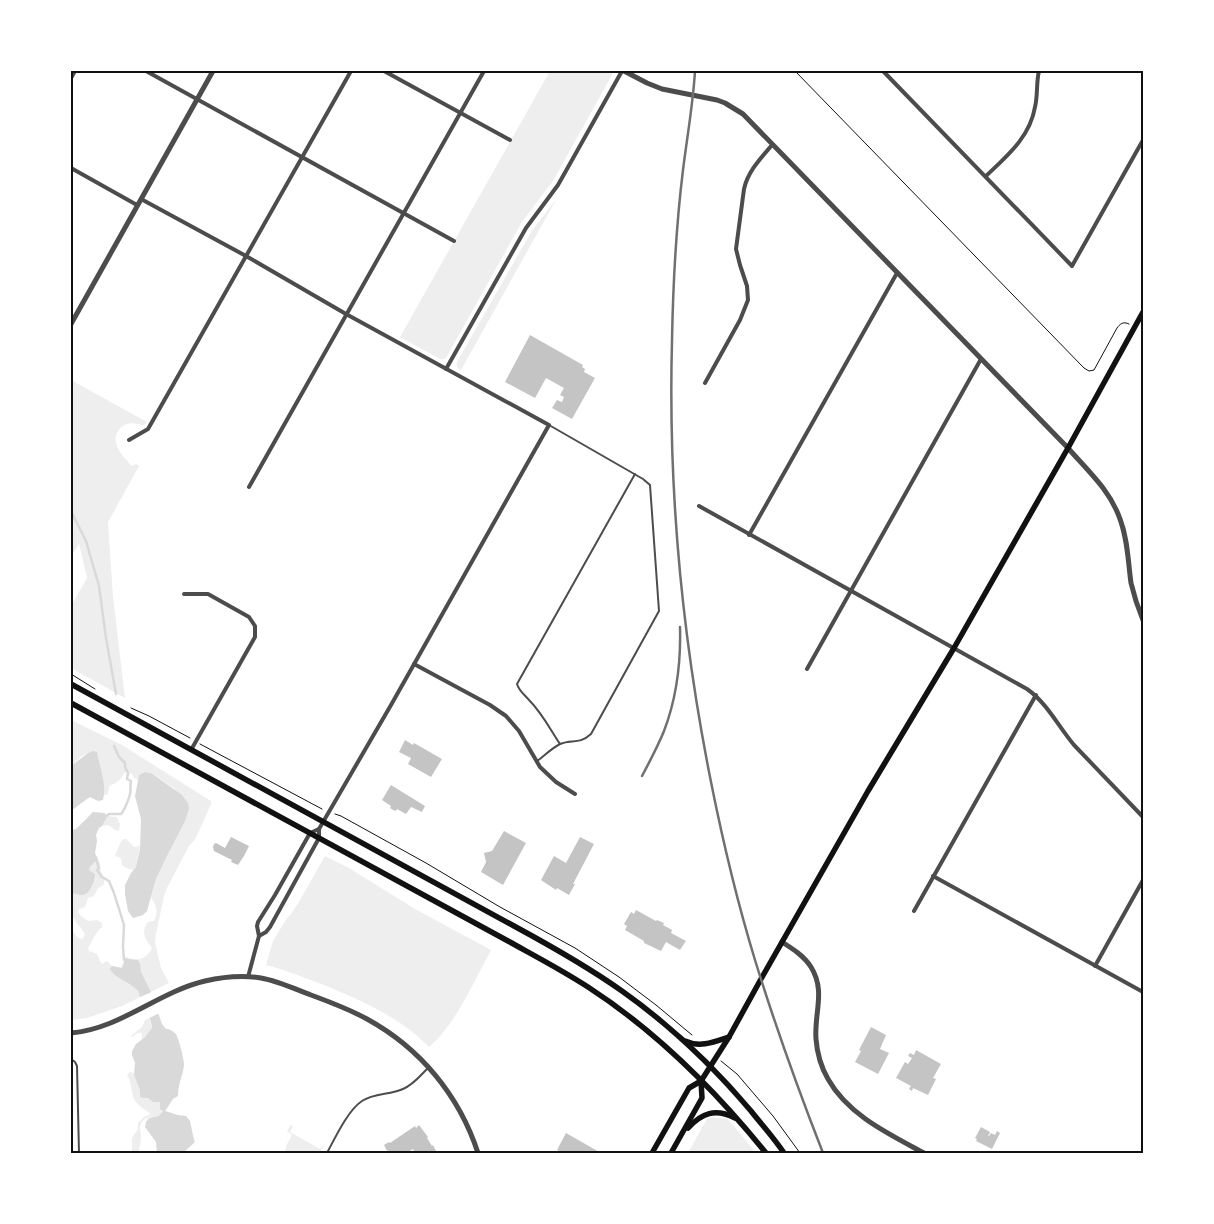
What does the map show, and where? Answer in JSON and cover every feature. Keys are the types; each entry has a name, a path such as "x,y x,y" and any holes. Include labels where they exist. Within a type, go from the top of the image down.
{"main road":[{"path":"652,1153 689,1088 701,1081 729,1037 868,792 954,648 1143,312"},
{"path":"71,684 570,957 623,992 658,1018 680,1038 727,1083 784,1153"},
{"path":"71,703 559,968 634,1020 656,1038 701,1081 766,1153"},
{"path":"680,1038 694,1044 700,1044 729,1037"},
{"path":"670,1153 702,1098 701,1081"},
{"path":"681,1135 696,1120 709,1113 724,1114 737,1119"}],"street":[{"path":"71,78 75,71"},
{"path":"146,71 454,241"},
{"path":"71,324 213,71"},
{"path":"129,440 148,429 351,71"},
{"path":"384,71 510,140"},
{"path":"249,487 484,71"},
{"path":"446,369 526,228 558,184 623,71 647,84 662,89 711,98 725,103 748,119 1100,483 1120,519 1126,539 1135,598 1143,620"},
{"path":"883,71 1072,266 1143,140"},
{"path":"986,176 1018,145 1027,131 1036,107 1039,71"},
{"path":"705,383 747,306 747,286 736,249 745,182 751,171 772,145"},
{"path":"71,168 137,205"},
{"path":"141,199 548,425 320,829 319,838 270,927 259,936"},
{"path":"749,535 897,273"},
{"path":"807,669 981,359"},
{"path":"699,506 1036,695 1074,745 1143,817"},
{"path":"184,594 208,594 249,616 256,626 254,637 191,750"},
{"path":"414,664 490,705 506,716 519,731 545,772 574,794"},
{"path":"914,911 1036,695"},
{"path":"248,977 259,936 258,922 310,833 320,829"},
{"path":"933,876 1143,992"},
{"path":"1095,966 1143,880"},
{"path":"782,942 802,956 811,967 816,978 819,988 816,1038 818,1054 824,1073 835,1090 853,1109 871,1122 924,1153"},
{"path":"71,1033 100,1027 178,990 206,981 229,977 248,977 283,984 353,1012 374,1023 410,1048 442,1084 457,1107 470,1131 478,1153"}],"lane":[{"path":"537,761 560,744 580,741 591,734 659,612 650,488 646,480 548,425"},
{"path":"560,744 545,719 519,690 517,684 635,474"},
{"path":"71,1059 77,1066 78,1153"},
{"path":"326,1153 348,1115 358,1103 372,1096 408,1086 428,1067"}],"path":[{"path":"795,71 1084,368 1089,371 1094,370 1121,324 1126,322 1134,326"}],"shaded area":[{"path":"550,71 611,71 612,75 553,181 522,222 446,358 440,359 400,337"},
{"path":"557,198 461,370 457,366 457,362 531,232"},
{"path":"71,380 147,422 144,425 126,424 118,431 116,436 117,446 122,455 132,466 136,464 139,466 108,522 113,597 125,698 71,668 71,606 87,578 79,544 73,553 71,551"},
{"path":"71,720 122,745 211,801 211,804 195,839 189,846 164,896 155,942 161,968 169,983 122,1006 87,1018 71,1020 71,928 76,936 81,939 85,934 71,915 71,892 78,895 91,889 95,874 89,870 98,859 104,883 98,888 94,896 88,898 85,907 79,909 78,912 88,921 97,920 102,923 102,927 88,948 89,951 97,954 102,964 107,961 112,966 121,968 126,957 138,959 147,955 152,948 146,939 144,930 147,923 154,921 156,915 156,906 151,898 156,879 169,852 175,789 151,773 145,772 139,775 138,780 132,774 125,772 120,780 109,786 108,794 104,795 103,777 97,752 86,754 71,766"},
{"path":"93,751 97,752 103,776 103,800 98,801 90,797 71,811 71,766"},
{"path":"145,772 151,773 182,795 189,808 185,821 156,879 147,911 143,915 133,918 128,911 125,885 136,867 140,849 141,819 135,796 139,775"},
{"path":"93,812 105,813 106,819 96,835 95,853 98,859 89,870 95,874 95,879 86,894 78,895 71,892 71,830 76,829"},
{"path":"105,813 108,816 117,817 120,824 119,830 117,831 108,825 102,826 106,819"},
{"path":"124,839 134,847 140,846 134,870 126,868 122,865 121,858 115,856 121,841"},
{"path":"325,856 349,868 415,909 491,950 456,1014 439,1038 429,1047 406,1027 380,1011 324,985 266,965 273,941 299,902"},
{"path":"126,957 138,960 162,1024 166,1029 176,1034 180,1045 184,1065 178,1096 173,1099 165,1111 186,1116 190,1121 195,1142 183,1153 157,1153 156,1142 145,1127 149,1118 159,1116 163,1111 160,1109 160,1102 153,1102 148,1098 140,1097 140,1090 134,1075 135,1063 132,1051 136,1044 152,1028 138,992 110,969 112,966 122,968"},
{"path":"149,1018 152,1028 150,1032 142,1039 142,1033 131,1036 142,1027 145,1020"},
{"path":"130,1072 134,1073 144,1098 148,1098 153,1102 160,1102 160,1107 163,1111 160,1116 147,1118 142,1121 139,1153 132,1153 132,1138 138,1129 138,1123 144,1117 151,1114 134,1099 127,1075"},
{"path":"712,1117 728,1119 756,1153 688,1153 707,1119"},
{"path":"291,1125 293,1126 290,1132 320,1149 325,1143 320,1153 285,1153 286,1146 292,1135 287,1131"}],"pier":[{"path":"154,991 162,1012 147,1019 138,998"}],"building":[{"path":"530,335 583,365 584,372 595,378 572,419 552,408 557,400 562,402 564,397 560,395 564,388 546,378 535,398 505,382"},
{"path":"405,740 442,759 431,777 408,764 411,758 399,752"},
{"path":"391,785 425,806 422,812 411,807 406,814 397,809 396,811 390,808 391,806 382,800"},
{"path":"504,831 526,843 503,885 481,872 486,862 484,853 492,851"},
{"path":"231,837 249,846 238,865 214,851 213,847 216,843 225,848"},
{"path":"580,837 594,844 569,895 557,888 556,890 541,880 554,856 566,863"},
{"path":"636,910 656,921 664,923 663,925 672,930 671,933 686,941 680,950 666,942 661,951 644,943 644,941 625,930 627,926 624,924 631,912 634,914"},
{"path":"871,1027 886,1035 880,1049 889,1053 878,1074 855,1062"},
{"path":"916,1050 941,1064 933,1078 936,1079 928,1095 913,1088 912,1091 909,1089 911,1086 896,1078 905,1062 908,1064 912,1058 908,1056 910,1053 914,1055"},
{"path":"419,1125 437,1153 415,1153 413,1149 407,1153 389,1153 387,1151 384,1145"},
{"path":"981,1127 990,1132 988,1136 991,1133 995,1135 997,1131 1000,1133 992,1149 976,1141 977,1139 975,1138"},
{"path":"566,1133 601,1153 563,1153 557,1150"}],"waterway":[{"path":"71,511 86,541 99,586 116,694"},
{"path":"105,817 109,814 121,814 130,792 131,781 127,779 128,773 125,763 119,757 114,746"},
{"path":"96,859 99,868 97,870 102,877 109,881 124,925 123,947 124,960 126,961"}],"railway":[{"path":"695,71 678,213 672,341 672,452 679,563 685,618 692,673 711,782 736,894 771,1009 823,1153"},
{"path":"642,776 662,737 672,705 679,667 680,627"}]}
